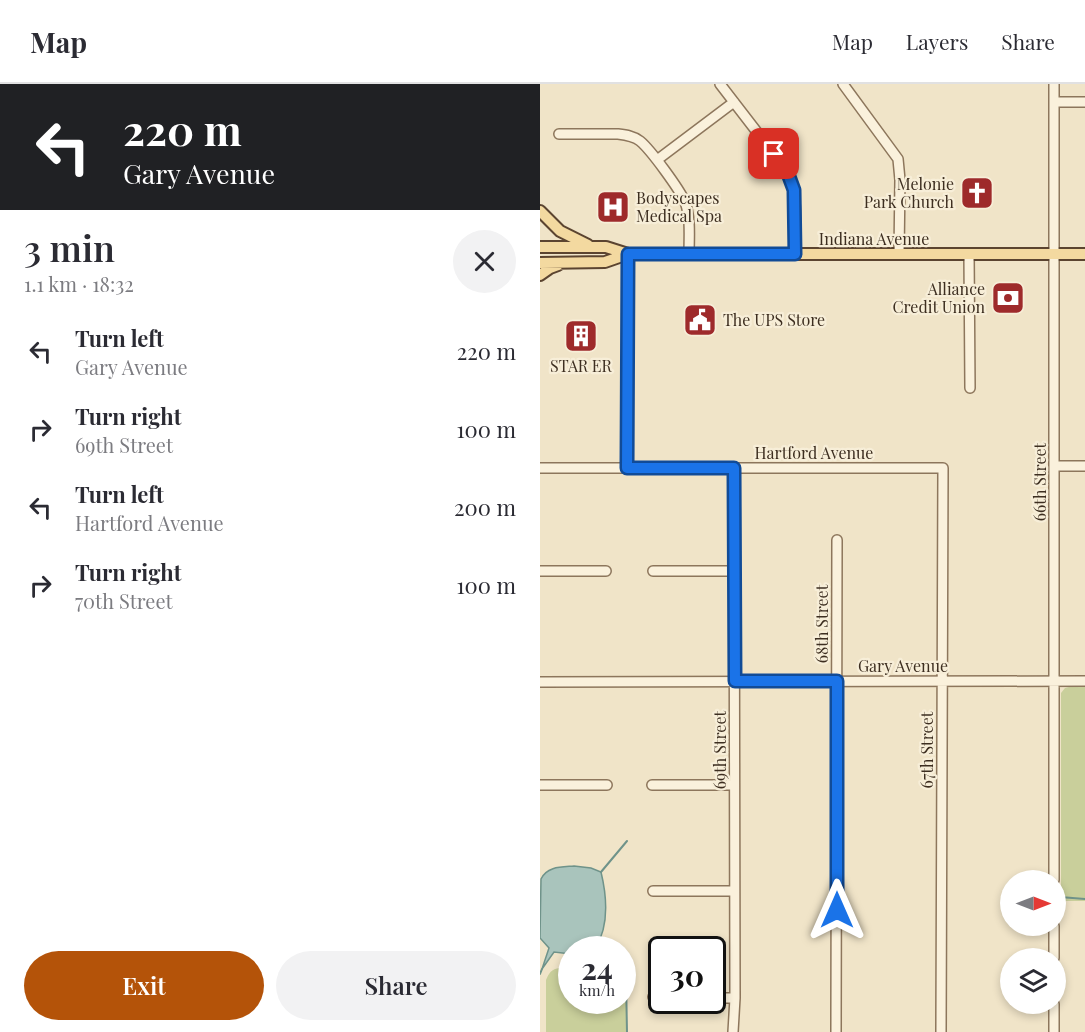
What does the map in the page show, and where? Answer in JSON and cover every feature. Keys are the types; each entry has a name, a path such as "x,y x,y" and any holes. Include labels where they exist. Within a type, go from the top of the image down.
{"main road":[{"path":"540,211 560,231 591,247"},
{"name":"Indiana Avenue","path":"540,247 606,247 628,254 1085,254"},
{"name":"Indiana Avenue","path":"540,263 605,262 628,254"},
{"path":"540,275 550,268 563,264"}],"street":[{"path":"720,84 787,171 791,180 795,201 795,254"},
{"path":"843,84 898,159 899,254"},
{"name":"66th Street","path":"1054,84 1054,870"},
{"path":"657,160 734,102"},
{"path":"1054,102 1085,102"},
{"path":"559,134 628,135 639,140 657,160 686,203 689,222 689,254"},
{"path":"627,468 628,254"},
{"path":"969,254 970,388"},
{"path":"1055,466 1085,466"},
{"name":"Hartford Avenue","path":"540,468 943,468"},
{"name":"69th Street","path":"733,1032 735,998 734,468"},
{"name":"67th Street","path":"941,1032 943,468"},
{"name":"68th Street","path":"836,1032 837,540"},
{"path":"540,571 606,571"},
{"path":"653,571 735,571"},
{"name":"Gary Avenue","path":"540,682 1085,681"},
{"path":"540,785 607,785"},
{"path":"652,785 735,785"},
{"path":"653,891 735,891"},
{"path":"726,998 735,998"},
{"path":"1054,1014 1054,1032"}],"green space":[{"path":"1085,687 1085,901 1066,901 1066,870 1061,870 1061,693 1065,688"},
{"path":"558,968 558,1014 626,1014 626,1032 546,1032 546,980 554,969"}],"water":[{"path":"591,868 601,872 605,891 605,922 601,936 558,936 558,952 554,952 542,969 549,948 540,938 541,879 551,869"}],"waterway":[{"path":"601,872 627,841"},
{"path":"1066,897 1085,899"},
{"path":"540,974 542,969"},
{"path":"627,1014 627,1032"}],"place":[{"name":"Melonie Park Church","path":"977,193"},
{"name":"Bodyscapes Medical Spa","path":"613,207"},
{"name":"Alliance Credit Union","path":"1008,298"},
{"name":"The UPS Store","path":"700,320"},
{"name":"STAR ER","path":"581,336"}],"route":[{"path":"774,154 787,171 794,190 795,254 628,254 627,468 734,468 735,681 837,681 837,910"}]}
